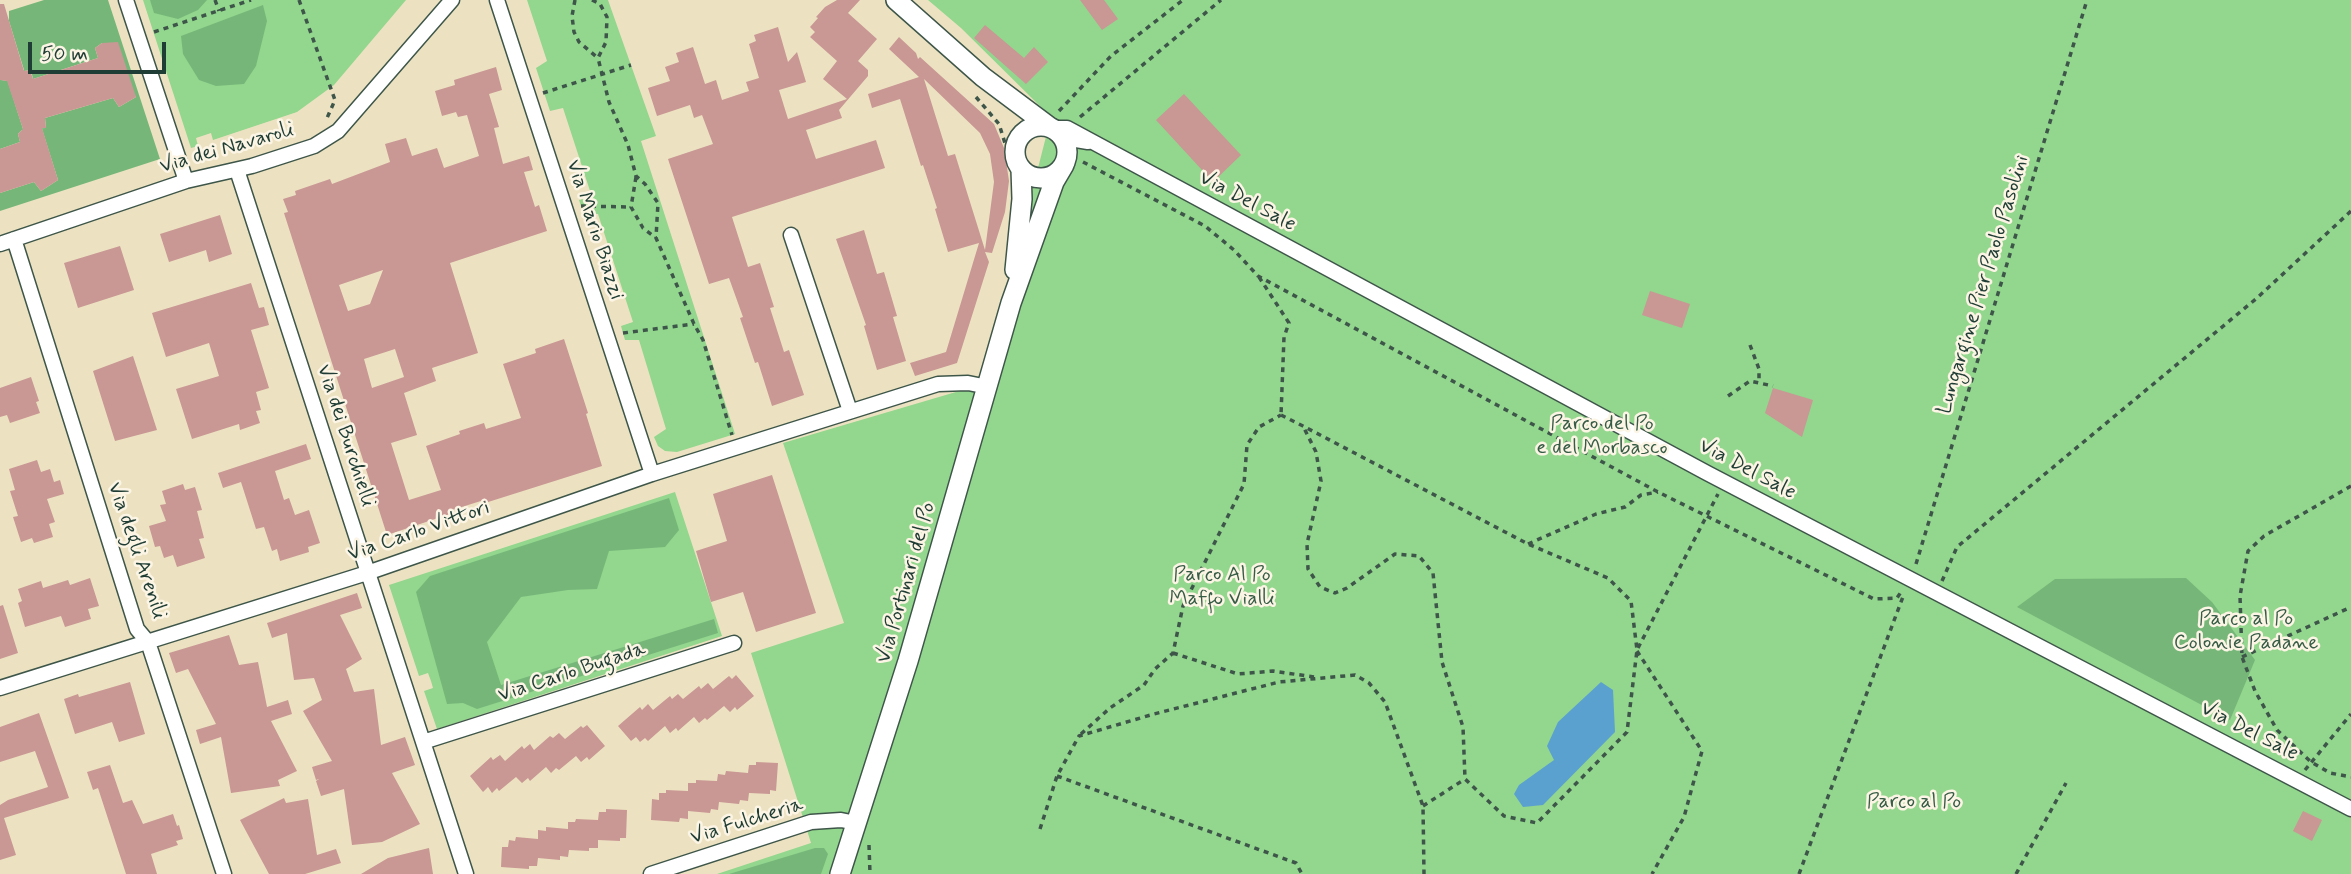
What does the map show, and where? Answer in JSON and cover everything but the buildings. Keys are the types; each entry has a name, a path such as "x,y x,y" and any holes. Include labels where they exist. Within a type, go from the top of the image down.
{"street":[{"path":"126,0 186,181"},
{"name":"Via dei Navaroli","path":"7,242 186,181 237,170 314,146 338,131 452,0"},
{"name":"Via Mario Biazzi","path":"496,0 652,474"},
{"path":"895,0 978,73 1058,130 1069,161"},
{"path":"978,73 1013,112 1018,127 1016,166 1035,178 1044,178 1052,176 1069,161"},
{"path":"1016,143 1027,130 1035,127 1058,130 1090,142"},
{"path":"1069,161 1067,141 1090,142"},
{"name":"Via Del Sale","path":"1090,142 1725,482 2351,809"},
{"name":"Via Portinari del Po","path":"840,874 908,661 1011,303 1054,182 1069,161"},
{"name":"Via Portinari del Po","path":"1011,303 1022,200 1016,166"},
{"name":"Via dei Burchielli","path":"237,170 466,874"},
{"path":"791,235 850,411"},
{"name":"Via degli Arenili","path":"7,242 137,629 148,642 224,874"},
{"name":"Via Carlo Vittori","path":"0,688 367,573 652,474 938,384 968,383 988,387"},
{"name":"Via Carlo Bugada","path":"423,742 734,643"},
{"name":"Via Fulcheria","path":"651,874 811,822 841,820 856,823"}],"path":[{"path":"215,0 219,12"},
{"path":"138,37 251,0"},
{"path":"299,0 335,100 314,146"},
{"path":"575,0 572,16 574,32 579,42 598,58"},
{"path":"592,0 600,4 607,17 606,42 598,58 609,102 628,145 636,176 631,207 643,228 656,238"},
{"path":"1058,130 1057,114 1111,56 1183,0"},
{"path":"1058,130 1221,0"},
{"name":"Lungargine Pier Paolo Pasolini","path":"1799,874 1923,542 2087,0"},
{"path":"528,97 631,65"},
{"path":"978,73 961,84 987,107 999,124 1016,166"},
{"path":"1069,161 1085,161 1205,226 1234,250 1258,276 1289,323 1284,337 1281,415"},
{"path":"636,176 658,203 656,238 703,340 736,447"},
{"path":"566,211 594,205 631,207"},
{"path":"1937,593 1957,547 2258,298 2351,211"},
{"path":"1258,276 1658,492 1874,599 1897,598 1909,579"},
{"path":"607,338 623,333 694,324"},
{"path":"1750,345 1759,369 1759,383"},
{"path":"1728,396 1750,381 1773,386"},
{"path":"1281,415 1303,426 1528,544 1608,578 1631,601 1637,650 1627,732 1537,822 1504,816 1465,779 1463,727 1442,662 1433,573 1419,556 1395,554 1347,588 1335,593 1320,587 1308,569 1307,544 1321,481 1316,452 1303,426"},
{"path":"1040,829 1057,776 1079,736 1110,708 1144,685 1155,669 1173,653 1183,606 1244,484 1247,445 1259,427 1281,415"},
{"path":"1637,650 1725,482"},
{"path":"2351,486 2263,536 2248,551 2240,596 2242,657 2255,691 2277,730 2311,762 2330,773 2351,777"},
{"path":"1528,544 1595,514 1625,507 1641,495 1658,492"},
{"path":"2242,657 2351,607"},
{"path":"1637,650 1702,751 1684,817 1652,874"},
{"path":"1173,653 1238,674 1273,671 1320,678"},
{"path":"1079,736 1154,713 1279,682 1355,675 1369,683 1385,702 1423,806 1424,874"},
{"path":"2297,780 2351,714"},
{"path":"1057,776 1296,863 1302,874"},
{"path":"1423,806 1465,779"},
{"path":"2016,874 2066,783"}],"green space":[{"path":"44,0 108,0 160,159 0,211 0,193 34,182 41,191 58,180 42,129 22,130 18,134 20,142 0,149 0,76 1,80 8,81 24,70 9,21 0,21 9,20 9,11","holes":["102,43 136,97 119,107 113,98 45,118 46,128 23,129 8,82 24,71 31,70 33,79 98,58 95,48"]},
{"path":"143,0 406,0 334,85 297,112 213,140 211,133 196,138 198,146 191,148"},
{"path":"150,0 207,0 198,10 178,19 154,13"},
{"path":"527,0 608,0 656,136 641,141 735,434 677,452 665,451 658,446 654,437 666,429 639,340 625,340 621,326 633,322 598,214 584,213 579,200 592,197 563,108 550,111 536,68 547,61"},
{"name":"Parco del Po e del Morbasco","path":"928,0 2351,0 2351,874 717,874 811,843 751,653 844,623 783,443 983,384 1051,117 961,28"},
{"path":"263,5 267,21 256,66 244,84 216,86 199,80 183,54 181,36"},
{"path":"675,492 722,636 437,729 424,691 433,688 431,681 428,673 419,676 389,585"},
{"path":"669,498 679,530 665,547 609,551 597,589 521,597 487,642 501,685 714,619 718,633 477,709 463,703 447,704 416,592 430,576"},
{"path":"2186,578 2212,602 2255,660 2230,720 2017,607 2055,579"},
{"path":"815,848 824,848 828,854 821,874 729,874"}],"water":[{"path":"1601,682 1613,690 1615,732 1543,805 1523,807 1514,794 1519,785 1554,760 1547,746 1558,722"}],"park label":[{"name":"Parco Al Po Maffo Vialli","path":"1222,588"},
{"name":"Parco al Po Colonie Padane","path":"2246,632"},
{"name":"Parco al Po","path":"1914,803"}]}
